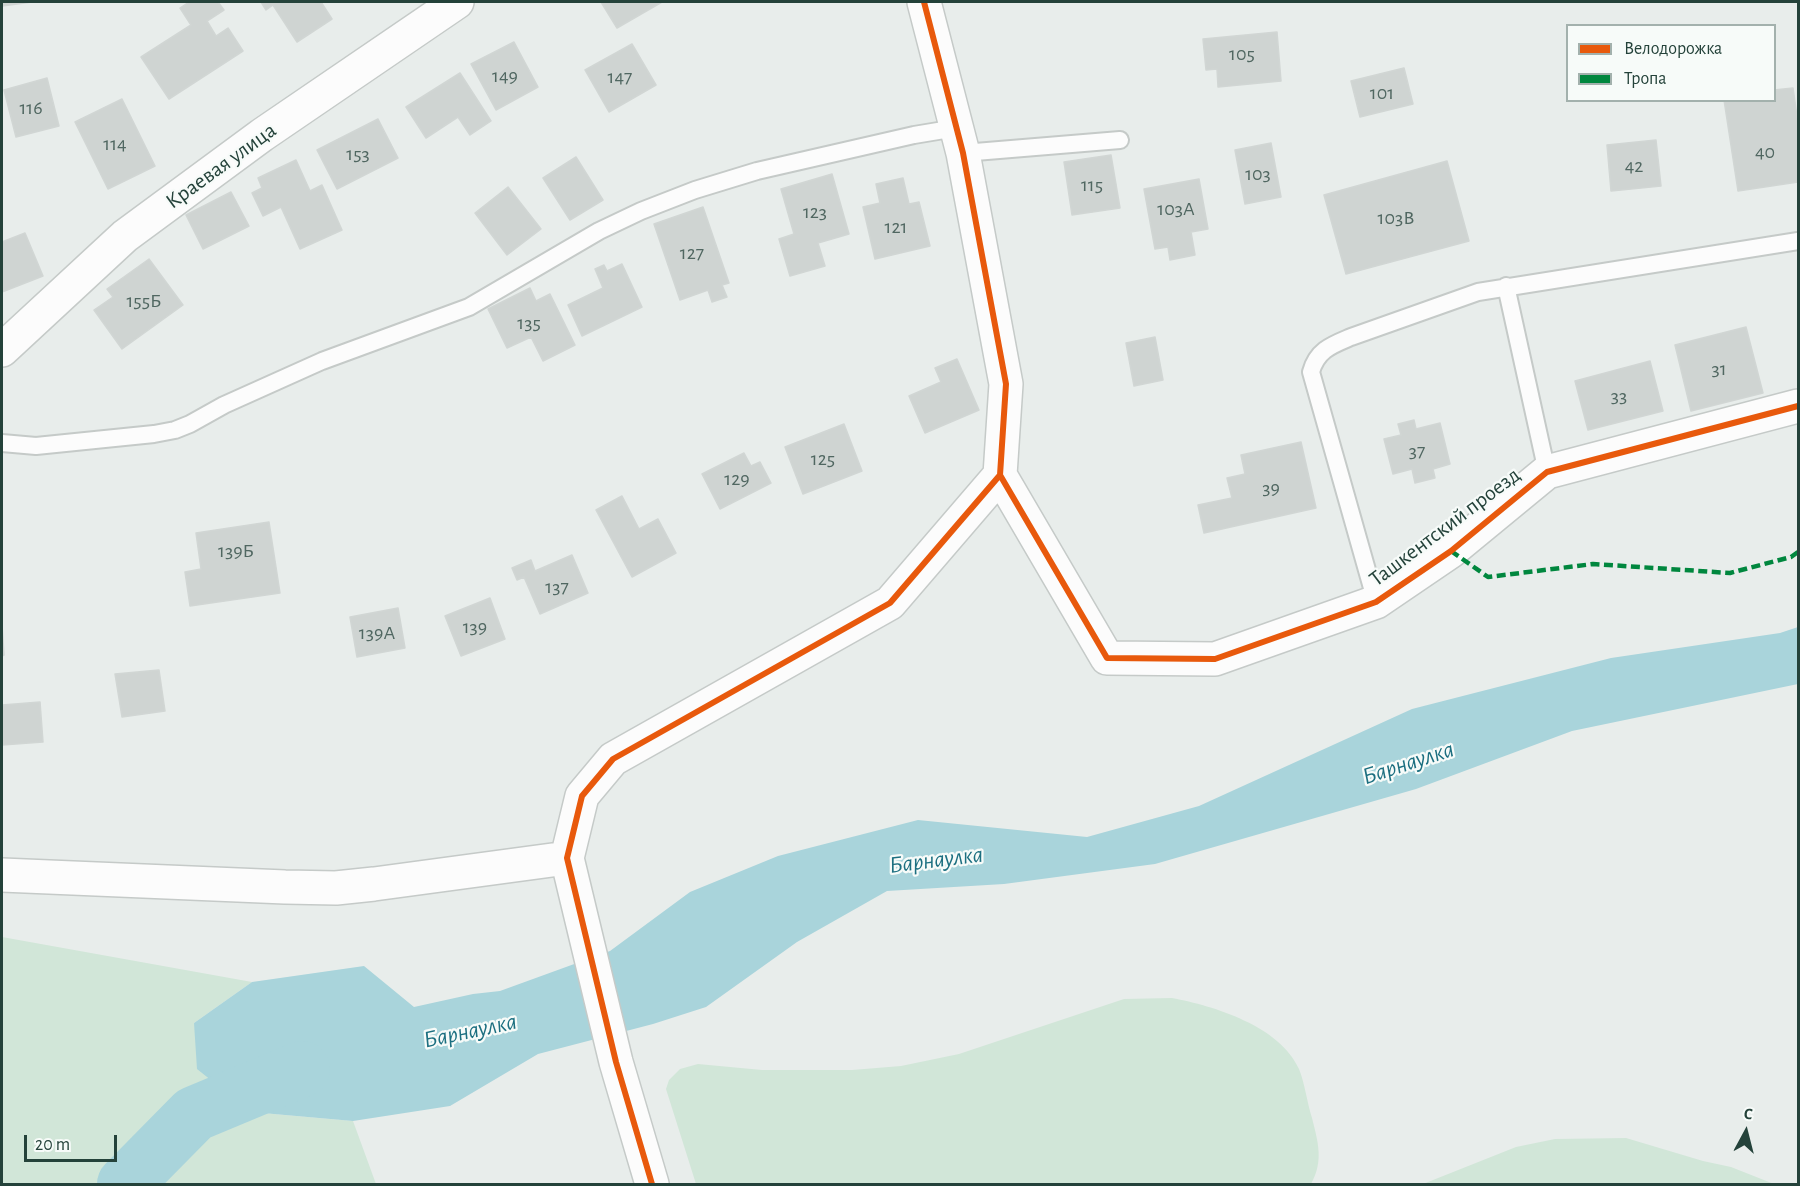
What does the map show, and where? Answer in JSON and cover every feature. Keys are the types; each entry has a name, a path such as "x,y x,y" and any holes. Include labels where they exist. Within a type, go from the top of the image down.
{"street":[{"name":"Краевая улица","path":"2,350 125,236 262,135 457,2"},
{"path":"652,1185 616,1062 567,858 582,796 613,759 890,603 1000,476 1006,384 960,141 924,2"},
{"name":"Ташкентский проезд","path":"1000,476 1107,658 1215,659 1376,602 1451,551 1547,472 1798,406"},
{"path":"2,875 336,888 567,858"}],"lane":[{"path":"2,443 36,446 175,430 224,405 322,361 469,307 599,231 641,211 695,190 767,169 914,135 960,141 1120,140"},
{"path":"1376,602 1311,372 1314,361 1322,352 1351,337 1478,292 1798,241"},
{"path":"1506,286 1547,472"}],"green space":[{"path":"2,937 252,982 194,1023 251,1112 353,1121 376,1184 2,1184"},
{"path":"1172,998 1207,1006 1244,1020 1277,1041 1290,1054 1301,1075 1318,1143 1319,1159 1311,1184 696,1184 666,1089 669,1080 680,1069 698,1064 762,1070 852,1070 901,1066 959,1054 1124,999"},
{"path":"1626,1138 1731,1167 1774,1184 1423,1184 1516,1147 1555,1139"}],"water":[{"path":"1798,627 1798,684 1572,731 1416,789 1155,864 1004,884 887,891 797,942 706,1007 653,1024 538,1054 450,1106 353,1121 251,1112 197,1069 194,1023 252,982 364,966 414,1007 473,994 500,991 610,951 690,892 778,856 918,820 1087,837 1199,806 1412,709 1611,658 1780,633"}],"building":[{"path":"2,2 32,2 2,6"},
{"path":"189,2 218,2 224,10 207,21 216,36 228,28 243,51 169,99 141,57 191,25 180,8"},
{"path":"261,2 321,2 332,19 297,42 273,5 266,10"},
{"path":"601,2 662,2 617,28"},
{"path":"1277,32 1281,81 1218,87 1217,69 1206,70 1203,39"},
{"path":"514,42 538,87 496,110 471,64"},
{"path":"632,44 656,85 609,112 585,70"},
{"path":"1404,68 1413,104 1360,117 1351,81"},
{"path":"460,73 491,121 470,135 458,117 426,138 406,107"},
{"path":"47,78 59,126 16,137 4,90"},
{"path":"1793,88 1798,123 1798,182 1738,191 1724,102 1776,102 1776,90"},
{"path":"122,99 155,166 108,189 75,122"},
{"path":"378,119 398,158 337,189 317,150"},
{"path":"1656,140 1661,186 1611,191 1607,145"},
{"path":"1271,143 1281,197 1245,204 1235,150"},
{"path":"1111,155 1120,208 1072,215 1064,162"},
{"path":"576,157 603,200 570,220 543,178"},
{"path":"296,160 310,191 322,185 342,230 300,249 281,207 263,216 252,193 262,188 258,178"},
{"path":"1447,161 1469,241 1346,274 1324,195"},
{"path":"832,174 849,234 818,243 825,266 790,276 779,239 794,234 781,189"},
{"path":"903,178 909,204 919,202 930,246 875,259 863,207 880,203 876,184"},
{"path":"1199,179 1208,229 1191,232 1195,255 1170,260 1168,247 1155,249 1144,189"},
{"path":"508,187 541,229 507,255 475,213"},
{"path":"231,192 249,226 203,249 186,215"},
{"path":"703,207 729,283 722,285 727,297 712,302 708,290 680,300 654,224"},
{"path":"25,233 43,276 2,292 2,242"},
{"path":"149,259 183,305 122,349 94,310 113,297 107,289"},
{"path":"622,264 642,307 582,336 568,305 603,288 595,269 604,265 607,271"},
{"path":"530,288 536,301 550,294 575,345 543,361 531,337 507,348 488,309"},
{"path":"1746,327 1763,393 1691,411 1675,345"},
{"path":"1155,337 1163,380 1134,386 1126,343"},
{"path":"957,359 979,410 925,433 909,396 941,382 935,368"},
{"path":"1650,361 1663,411 1588,430 1575,381"},
{"path":"1414,420 1416,429 1440,423 1450,464 1433,469 1435,478 1415,483 1412,469 1393,474 1384,439 1401,435 1398,424"},
{"path":"844,424 862,471 803,494 785,447"},
{"path":"1301,442 1316,508 1204,533 1198,505 1232,498 1227,478 1245,474 1241,455"},
{"path":"744,453 751,466 760,462 771,483 720,509 702,474"},
{"path":"622,496 639,529 658,519 676,553 632,577 596,510"},
{"path":"269,522 280,593 190,606 185,572 201,569 196,533"},
{"path":"572,555 588,593 540,614 524,577 517,580 512,568 531,560 535,571"},
{"path":"490,598 505,639 461,656 445,616"},
{"path":"398,608 405,648 357,657 350,617"},
{"path":"2,625 4,655 2,656"},
{"path":"159,670 165,711 122,717 115,674"},
{"path":"40,702 43,742 2,745 2,705"}],"waterway":[{"name":"Барнаулка","path":"125,1184 194,1114 302,1069"}],"marked path":[{"path":"1451,551 1488,577 1593,564 1730,573 1791,557 1798,552"}],"cycle path":[{"path":"652,1184 616,1062 567,858 582,796 613,759 890,603 1000,475 1006,384 963,153 924,2"},
{"path":"1000,475 1107,658 1215,659 1376,602 1451,551 1547,472 1798,406"}]}
